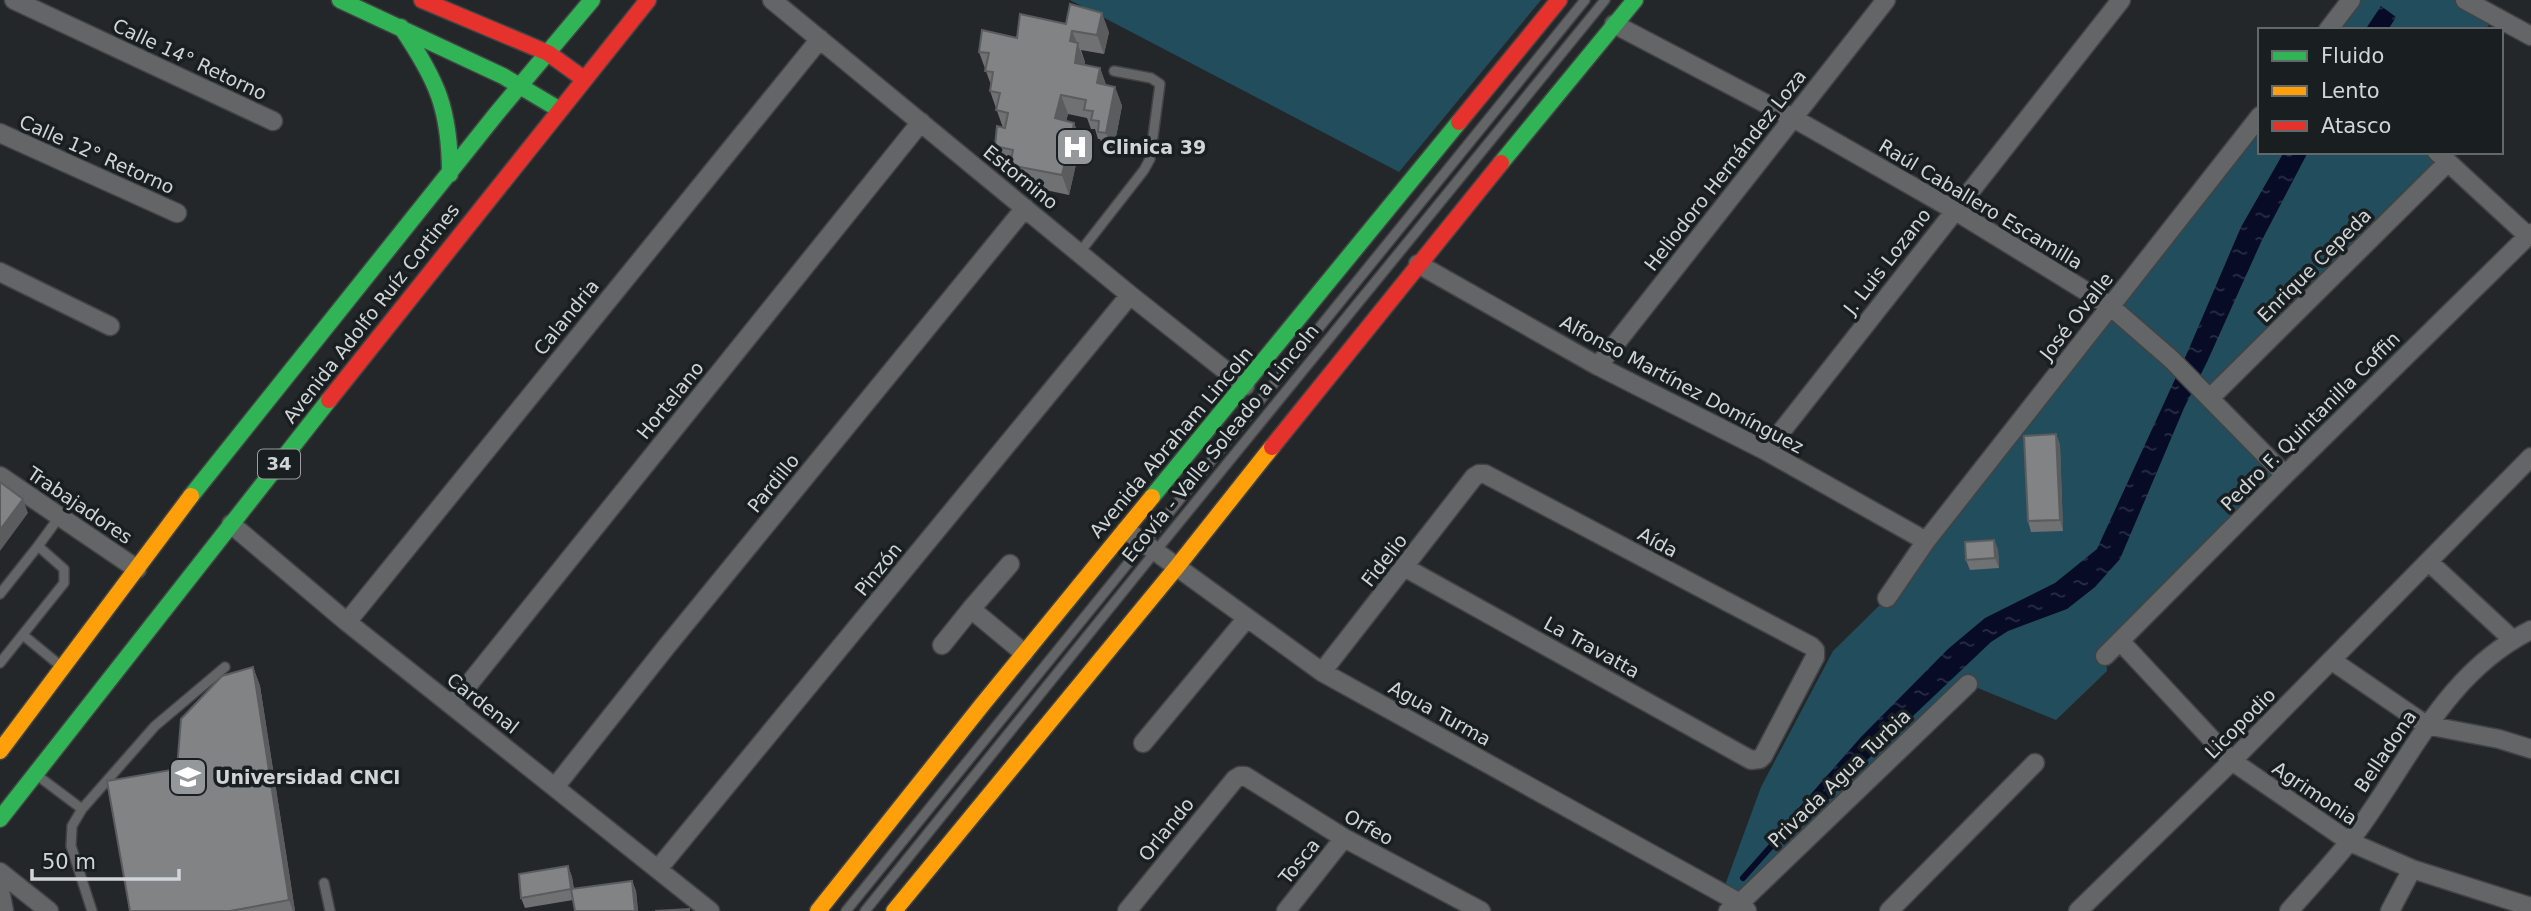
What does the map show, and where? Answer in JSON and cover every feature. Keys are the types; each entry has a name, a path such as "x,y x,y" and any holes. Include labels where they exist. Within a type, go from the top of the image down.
{"main road":[{"path":"340,0 520,85 560,110"},
{"path":"422,0 548,54 584,79"},
{"name":"Avenida Adolfo Ruíz Cortines","path":"0,751 202,482 520,85 592,0"},
{"name":"Avenida Adolfo Ruíz Cortines","path":"0,820 648,0"},
{"name":"Avenida Abraham Lincoln","path":"818,911 1024,653 1559,0"},
{"path":"894,911 1176,568 1418,264 1634,0"},
{"path":"401,27 431,74 447,113 451,139 450,174"}],"street":[{"name":"Calle 14° Retorno","path":"14,0 273,121"},
{"name":"Estornino","path":"772,0 1130,295 1245,386"},
{"name":"Heliodoro Hernández Loza","path":"1598,366 1886,0"},
{"name":"J. Luis Lozano","path":"1766,451 2121,0"},
{"path":"2330,28 2351,0"},
{"path":"2465,0 2490,24 2531,36"},
{"name":"Raúl Caballero Escamilla","path":"1614,24 1793,118 1954,210 2110,306 2171,359 2285,475"},
{"name":"Calandria","path":"347,622 820,39"},
{"name":"José Ovalle","path":"1887,598 1926,541 2258,119"},
{"name":"Hortelano","path":"452,705 921,122"},
{"name":"Calle 12° Retorno","path":"0,133 177,213"},
{"path":"2442,158 2529,234"},
{"name":"Enrique Cepeda","path":"2205,392 2442,158"},
{"name":"Pardillo","path":"555,787 1025,208"},
{"name":"Pedro F. Quintanilla Coffin","path":"2105,656 2529,234"},
{"name":"Alfonso Martínez Domínguez","path":"1418,264 1598,366 1766,451 1926,541"},
{"path":"0,272 110,326"},
{"name":"Pinzón","path":"657,869 1130,295"},
{"name":"Licopodio","path":"2086,909 2531,457"},
{"name":"Fidelio","path":"1322,673 1479,474"},
{"name":"Aída","path":"1479,474 1497,481 1815,650 1815,657 1759,759"},
{"name":"Trabajadores","path":"0,475 137,569"},
{"name":"Cardenal","path":"232,524 347,622 710,911"},
{"name":"Agua Turma","path":"1126,530 1322,673 1738,908"},
{"path":"2429,562 2512,639"},
{"path":"942,645 1010,564"},
{"name":"La Travatta","path":"1405,567 1751,760 1759,759"},
{"path":"971,610 1024,653"},
{"path":"1143,743 1247,618"},
{"name":"Belladona","path":"2289,911 2350,842 2426,725 2464,680 2512,639 2531,629"},
{"name":"Agrimonia","path":"2121,642 2232,761 2350,842 2412,869 2531,908"},
{"path":"2331,660 2426,725 2499,739 2531,749"},
{"name":"Privada Agua Turbia","path":"1738,908 1968,684"},
{"path":"1889,911 2035,762"},
{"name":"Orfeo","path":"1240,776 1344,838 1480,911"},
{"name":"Orlando","path":"1127,911 1240,776"},
{"name":"Tosca","path":"1286,911 1344,838"},
{"path":"2390,911 2412,869"},
{"path":"0,872 49,911"},
{"path":"0,890 4,911"},
{"path":"1441,911 1453,896"}],"lane":[{"path":"846,911 1149,548 1585,0"},
{"name":"Ecovía - Valle Soleado a Lincoln","path":"865,911 1149,548 1605,0"},
{"path":"1080,252 1150,159 1160,84 1151,78 1114,71"},
{"path":"0,594 60,516"},
{"path":"0,663 64,583 64,569 38,546"},
{"path":"23,635 63,668"},
{"path":"92,911 71,846 72,827 82,809 155,726 225,667"},
{"path":"36,774 82,809"},
{"path":"324,883 330,911"}],"shaded area":[{"path":"1070,0 1541,0 1399,172"},
{"path":"2351,0 2465,0 2496,18 2486,28 2330,28"},
{"path":"2258,119 2258,154 2439,154 2447,163 2211,397 2285,475 2106,655 2107,671 2056,720 1968,684 1740,903 1724,888 1761,787 1833,651 1887,598"}],"water":[{"path":"2381,6 2396,17 2389,28 2366,28"},
{"path":"2283,154 2307,154 2262,240 2184,408 2120,559 2095,587 2067,609 2008,631 1991,642 1875,752 1784,845 1775,835 1861,737 1948,649 1985,618 2055,583 2097,549 2188,351 2241,227"}],"building":[{"path":"1070,4 1102,13 1097,35 1072,31 1070,41 1078,43 1075,63 1100,68 1097,83 1115,87 1106,133 1098,132 1099,121 1091,120 1093,111 1084,110 1086,100 1061,95 1055,118 1074,123 1062,175 1010,165 1013,150 995,146 997,126 1005,128 1008,113 996,110 1000,93 990,91 993,72 985,71 989,53 979,52 982,30 1017,38 1020,14 1066,24"},
{"path":"2056,434 2060,520 2028,521 2024,436"},
{"path":"0,482 23,499 0,530"},
{"path":"1994,540 1995,558 1966,560 1965,542"},
{"path":"253,667 289,900 230,911 130,911 107,781 177,769 181,719 222,676"},
{"path":"568,866 571,889 521,898 519,874"},
{"path":"632,881 635,911 575,911 571,889"},
{"path":"689,909 689,911 655,911"}],"waterway":[{"path":"1743,878 1783,833"}],"traffic: fast":[{"path":"340,0 503,76 560,110"},
{"path":"191,496 497,113 592,0"},
{"path":"1501,163 1635,0"},
{"path":"401,27 424,63 439,96 447,131 450,174"},
{"path":"1152,497 1459,122"},
{"path":"0,819 329,400"}],"traffic: slow":[{"path":"894,911 1272,447"},
{"path":"0,751 191,496"},
{"path":"818,911 1152,497"}],"traffic: jam":[{"path":"422,0 548,53 584,79"},
{"path":"329,400 648,0"},
{"path":"1459,122 1559,0"},
{"path":"1272,447 1501,163"}],"place":[{"name":"Clinica 39","path":"1075,147"},
{"name":"Universidad CNCI","path":"188,777"}]}
